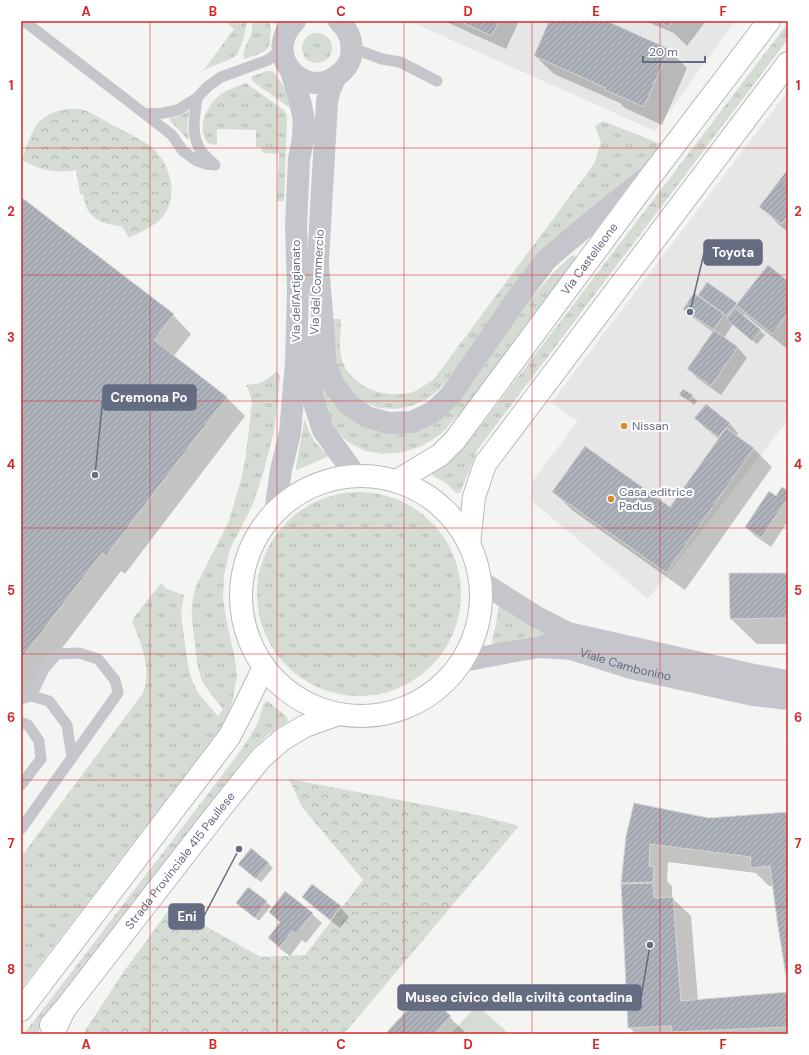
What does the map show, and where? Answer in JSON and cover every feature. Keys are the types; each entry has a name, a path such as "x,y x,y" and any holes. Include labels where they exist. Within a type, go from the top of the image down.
{"main road":[{"name":"Via Castelleone","path":"397,481 440,455 455,440 654,172 769,21"},
{"path":"469,544 474,497 485,464 788,63"},
{"name":"Strada Provinciale 415 Paullese","path":"356,476 384,478 397,481 415,488 442,507 459,527 469,544 477,562 480,581 481,609 475,636 463,661 442,685 417,703 387,714 356,717 325,711 313,707 291,694 281,686 264,667 254,651 247,634 242,615 242,578 246,560 253,542 263,526 275,512 289,500 309,488 338,478 356,476"},
{"path":"21,1010 228,737 264,667"},
{"name":"Strada Provinciale 415 Paullese","path":"43,1034 64,1010 260,758 283,739 305,726 339,714"},
{"path":"53,1034 64,1010"}],"street":[{"path":"282,48 284,36 289,23"},
{"path":"291,71 300,79 311,83 323,82 335,78 344,70 351,54 351,37 343,23"},
{"name":"Via dell'Artigianato","path":"275,512 281,470 290,433 296,356 298,290 296,204 299,159 303,139 304,121 291,71 284,60 282,48"},
{"name":"Via del Commercio","path":"335,78 329,92 327,102 312,396 324,430 356,476"},
{"path":"318,265 325,363 334,385 348,404 367,417 389,423 412,422 433,412 450,396 509,309 547,259 654,172"},
{"name":"Viale Cambonino","path":"480,581 535,616 568,633 754,675 788,681"},
{"name":"Viale Cambonino","path":"463,661 541,647 571,649 631,668 753,695 788,699"}],"lane":[{"path":"24,21 172,135 183,151 197,161 215,165 202,152 194,137 194,121 198,98"},
{"path":"145,114 178,110 198,98 207,86 221,77 268,60 282,48"},
{"path":"351,54 400,62 437,81"},
{"path":"21,829 72,758 118,693 116,680 98,659 79,653 58,654 44,669 26,698 49,701 67,725 72,758"},
{"path":"21,722 28,725 39,741 41,759 21,785"}],"shaded area":[{"path":"409,21 735,21 655,131"},
{"path":"788,91 788,420 648,599 532,501 532,482 578,421 551,403"}],"green space":[{"path":"225,21 247,21 244,37 238,53 231,59 203,71 234,29"},
{"path":"253,21 269,22 271,26 270,44 264,52 244,59 245,50 251,34"},
{"path":"788,23 788,39 478,449 460,493 456,493 446,483 433,476 432,472 470,440"},
{"path":"317,33 328,37 332,48 328,59 317,63 306,59 302,48 306,37"},
{"path":"266,71 272,71 280,80 295,110 296,123 291,150 293,116 290,108 256,84 251,77"},
{"path":"246,83 286,113 284,201 277,201 279,154 263,153 262,149 256,147 256,130 217,129 217,145 209,144 204,136 203,123 211,104 226,91"},
{"path":"66,109 81,109 110,123 149,145 163,160 172,190 171,200 167,210 158,222 129,238 122,226 112,225 101,221 89,212 86,207 83,194 80,194 76,170 61,172 48,170 22,160 32,133 40,121 55,112"},
{"path":"188,111 190,112 187,122 188,140 170,121 170,118 180,116"},
{"path":"603,121 663,145 643,172 546,254 441,388 426,400 411,406 396,409 379,408 363,402 351,392 335,368 332,319 341,319 340,351 345,366 350,375 367,388 388,394 410,393 434,379 594,164 601,143 595,126"},
{"path":"574,255 577,258 467,405 441,434 422,446 403,452 383,454 365,451 348,442 338,432 326,414 320,388 322,387 413,427 524,307 555,271"},
{"path":"277,371 280,377 274,432 253,504 230,549 224,576 223,598 237,675 232,704 222,727 21,989 21,857 143,693 146,682 145,658 132,621 161,583 167,589 184,595 181,614 188,666 192,680 199,694 218,716 223,709 205,686 201,678 197,661 192,622 192,601 196,586 229,521 242,476 252,402 246,385 263,381"},
{"path":"305,420 310,433 327,457 297,470 296,467"},
{"path":"349,492 369,492 379,493 398,499 424,515 438,529 454,555 460,574 460,614 454,633 438,659 424,673 398,689 389,692 369,696 349,696 339,695 320,689 294,673 280,659 264,633 261,624 257,604 257,584 258,574 264,555 280,529 294,515 320,499 329,496"},
{"path":"499,605 558,637 498,646 493,644 492,640"},
{"path":"266,701 287,717 287,722 267,735 250,752 37,1034 24,1034 230,765 255,728"},
{"path":"289,779 478,815 519,826 344,1034 83,1034 122,974 171,907 261,957 305,955 363,880 302,807"},
{"path":"477,1005 509,1034 451,1034"}],"building":[{"path":"459,21 499,21 492,36"},
{"path":"549,21 607,21 669,49 644,107 605,90 606,88 534,56"},
{"path":"661,21 673,21 668,28"},
{"path":"788,169 788,219 786,218 782,224 759,207"},
{"path":"21,197 174,314 154,340 227,397 106,556 102,553 21,659"},
{"path":"768,265 788,281 788,313 772,334 736,305"},
{"path":"707,282 737,303 727,316 698,295"},
{"path":"694,293 724,314 714,330 683,309"},
{"path":"735,308 761,330 752,341 726,319"},
{"path":"714,330 738,347 711,386 687,369"},
{"path":"683,389 693,395 689,401 679,395"},
{"path":"706,404 730,423 718,437 694,418"},
{"name":"Casa editrice Padus","path":"726,428 754,448 666,573 552,492 585,446 670,507"},
{"path":"782,487 788,491 788,498 761,538 745,527 769,491 776,496"},
{"path":"729,573 788,573 788,618 730,619"},
{"path":"634,803 709,818 788,812 788,989 770,866 750,868 751,857 650,844 649,866 654,867 653,882 621,883 626,836"},
{"path":"251,848 269,863 256,879 238,864"},
{"path":"653,883 654,898 673,897 681,1001 788,992 788,1027 672,1032 671,1026 628,1028 621,884"},
{"path":"312,884 341,906 330,920 302,897"},
{"path":"248,887 267,901 255,918 236,903"},
{"path":"285,891 313,913 296,934 292,931 280,947 268,938 280,922 269,912"},
{"path":"424,992 451,1016 435,1034 385,1034"}],"place":[{"name":"Toyota","path":"690,312"},
{"name":"Nissan","path":"624,426"},
{"name":"Cremona Po","path":"95,475"},
{"name":"Casa editrice Padus","path":"611,499"},
{"name":"Eni","path":"239,849"},
{"name":"Museo civico della civiltà contadina","path":"650,945"}]}
